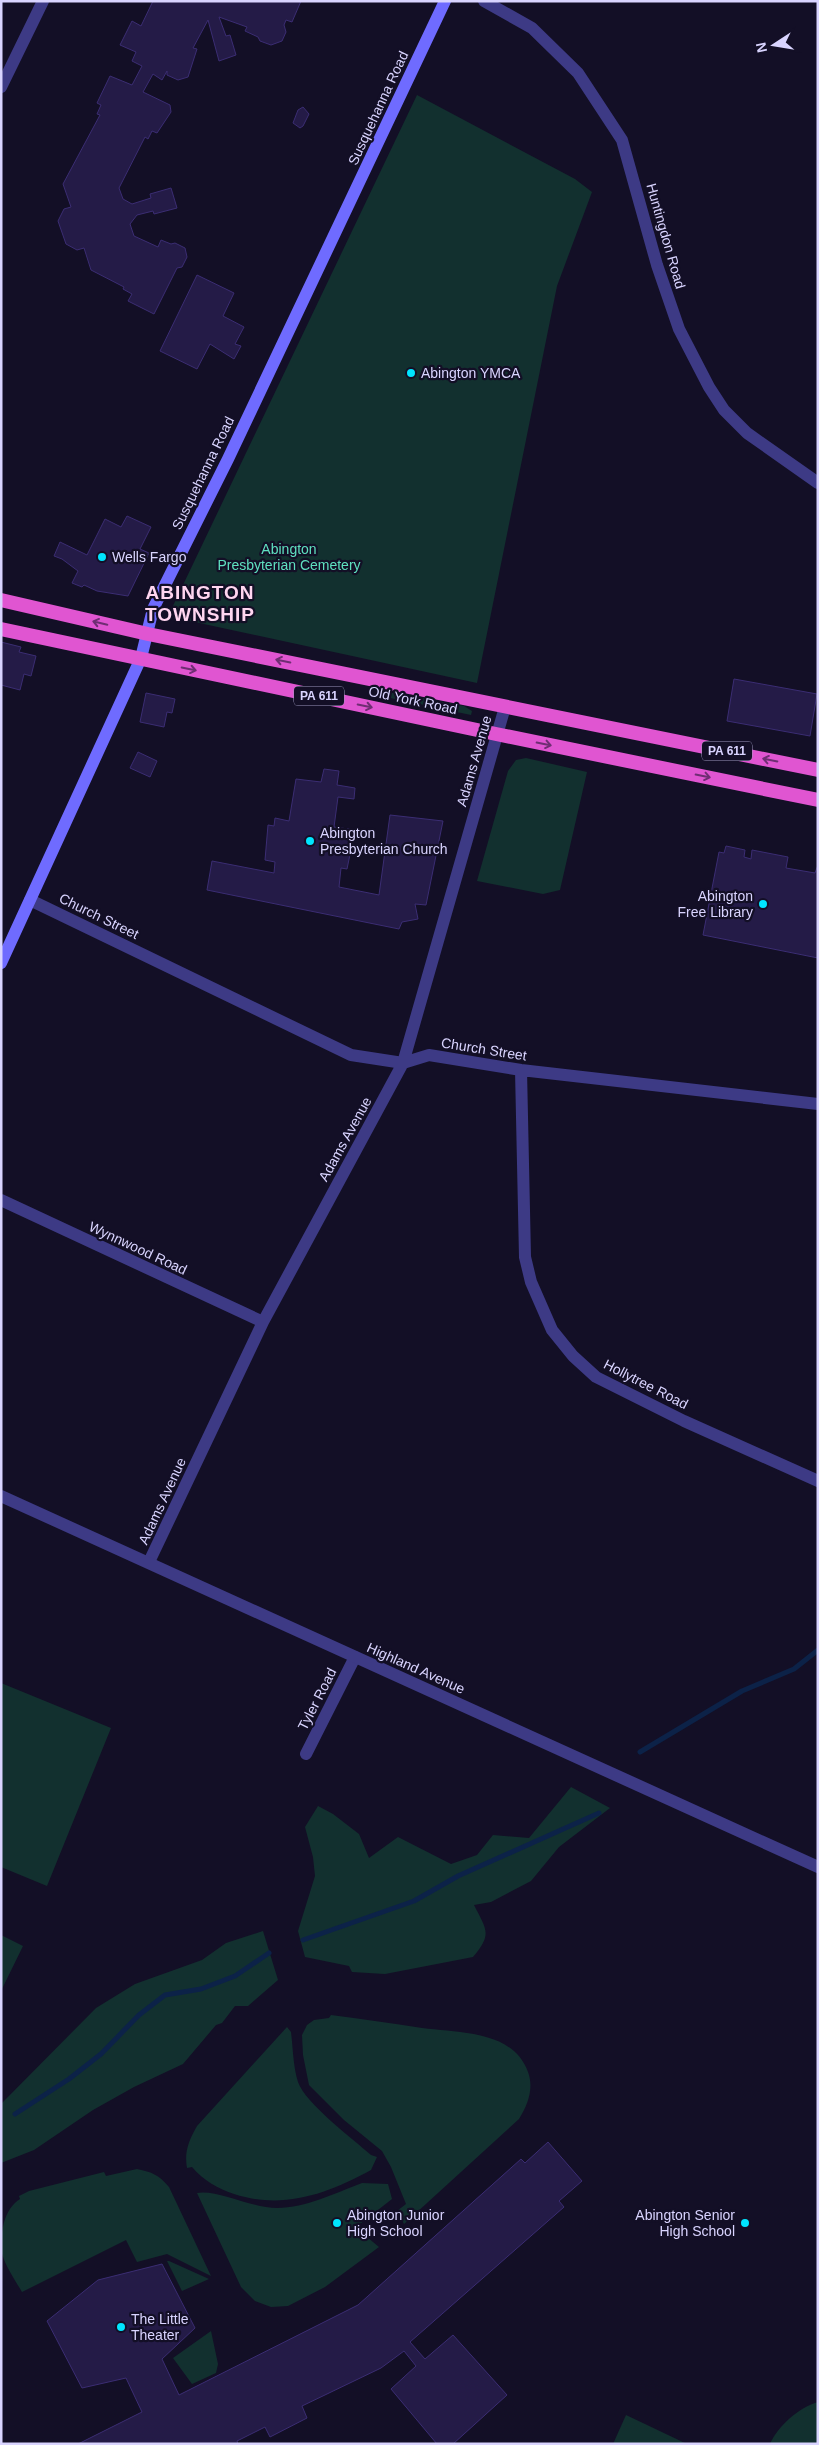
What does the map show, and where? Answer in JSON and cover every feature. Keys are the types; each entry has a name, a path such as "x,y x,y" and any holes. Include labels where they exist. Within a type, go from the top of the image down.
{"highway":[{"name":"Old York Road","path":"1,600 148,634 818,770"},
{"name":"Old York Road","path":"1,629 818,800"}],"main road":[{"name":"Susquehanna Road","path":"1,963 141,658 153,609 228,459 445,1"}],"street":[{"path":"1,87 43,1"},
{"name":"Huntingdon Road","path":"484,1 532,28 578,73 622,140 657,265 679,329 709,387 724,410 747,434 818,483"},
{"name":"Adams Avenue","path":"149,1562 263,1322 403,1063 505,707"},
{"name":"Church Street","path":"30,900 351,1055 403,1063 429,1055 521,1070 818,1104"},
{"name":"Hollytree Road","path":"521,1070 525,1257 531,1282 552,1330 573,1356 596,1377 684,1421 818,1481"},
{"name":"Wynnwood Road","path":"1,1200 263,1322"},
{"name":"Highland Avenue","path":"1,1496 818,1867"},
{"name":"Tyler Road","path":"306,1754 355,1657"}],"green space":[{"name":"Abington YMCA","path":"417,95 575,179 592,192 557,286 477,683 176,618 172,608"},
{"path":"382,693 397,693 464,706 472,711 471,715 381,696"},
{"path":"526,758 587,772 560,890 543,894 477,881 508,771 516,760"},
{"path":"1,1683 111,1728 47,1886 1,1867"},
{"path":"571,1787 610,1808 559,1847 531,1881 491,1902 474,1905 486,1931 483,1943 473,1957 385,1974 352,1972 349,1966 305,1957 298,1931 315,1876 313,1857 305,1827 318,1806 333,1814 359,1834 369,1858 398,1837 451,1864 477,1855 493,1835 529,1838"},
{"path":"263,1931 278,1980 248,2006 235,2006 222,2023 216,2025 183,2064 134,2087 93,2110 34,2150 1,2163 1,2104 96,2008 135,1984 202,1960 226,1943"},
{"path":"1,1935 23,1946 1,1991"},
{"path":"331,2015 483,2036 498,2041 510,2048 521,2058 528,2072 530,2078 529,2096 519,2119 404,2224 397,2211 406,2204 391,2167 382,2151 344,2120 309,2085 303,2055 302,2035 307,2025 314,2020 329,2018"},
{"path":"287,2027 291,2032 295,2070 302,2091 330,2120 371,2155 377,2157 371,2170 321,2192 287,2200 252,2199 211,2184 192,2167 187,2168 188,2146 197,2126"},
{"path":"137,2169 155,2175 169,2187 211,2276 167,2254 137,2262 126,2240 22,2292 2,2254 2,2231 6,2216 20,2199 19,2196 29,2191 104,2172 106,2176"},
{"path":"362,2183 388,2184 392,2199 360,2224 367,2237 379,2247 325,2287 288,2306 271,2307 255,2301 241,2287 197,2193 205,2192 277,2208 310,2203"},
{"path":"167,2261 169,2261 209,2279 182,2291"},
{"path":"211,2331 218,2364 216,2373 192,2384 173,2358"},
{"path":"818,2402 818,2444 770,2444 789,2418"},
{"path":"626,2415 687,2444 613,2444"}],"building":[{"path":"153,1 301,1 292,22 286,20 284,25 286,32 282,41 271,45 260,41 258,37 245,31 247,27 219,17 226,36 230,35 236,55 219,61 208,20 193,48 197,49 188,77 178,80 167,75 167,71 162,80 153,74 143,92 170,105 171,112 157,133 152,131 148,139 145,137 119,188 123,199 132,204 151,198 150,194 171,188 177,208 154,214 153,211 137,215 130,224 134,236 158,247 161,240 171,244 175,243 185,248 187,257 182,267 177,268 154,314 128,301 132,294 123,289 124,287 91,270 84,248 77,250 66,244 58,221 64,209 71,207 63,184 100,115 97,114 101,105 97,103 110,76 132,85 142,66 132,61 136,52 120,45 132,21 141,26"},
{"path":"303,107 309,114 300,128 293,123 298,110"},
{"path":"197,275 234,293 223,316 244,327 235,344 241,346 234,359 210,344 197,369 160,351"},
{"name":"Wells Fargo","path":"127,516 151,527 140,549 149,553 128,596 97,591 84,585 82,587 72,583 78,571 62,559 54,556 60,542 87,555 105,519 121,527"},
{"path":"1,642 21,647 19,652 36,656 31,676 24,674 20,690 1,685"},
{"path":"734,679 817,694 810,736 727,721"},
{"path":"146,693 175,699 172,713 167,712 164,727 140,722"},
{"path":"138,752 157,761 150,777 130,768"},
{"name":"Abington Presbyterian Church","path":"324,769 339,771 337,785 355,788 354,799 338,797 334,827 355,830 347,869 341,868 339,887 379,895 390,815 443,821 426,905 415,904 418,919 402,922 399,929 207,890 212,861 274,873 275,862 265,860 268,825 274,826 275,818 289,821 296,779 321,782"},
{"name":"Abington Free Library","path":"726,846 745,850 744,857 751,859 752,850 788,857 786,868 815,873 818,865 818,958 703,935 719,852 724,853"},
{"name":"Abington Junior High School","path":"548,2142 582,2181 559,2201 564,2207 410,2342 425,2359 453,2335 507,2395 453,2444 437,2444 391,2389 416,2366 404,2351 381,2368 302,2406 307,2418 270,2437 265,2427 237,2441 238,2444 78,2444 142,2412 126,2378 82,2388 47,2321 98,2280 162,2264 195,2328 162,2359 179,2395 358,2305 521,2159 525,2163"}],"waterway":[{"path":"640,1752 742,1691 794,1669 818,1650"},
{"path":"303,1940 414,1901 458,1876 599,1813"},
{"path":"15,2114 69,2079 101,2054 139,2015 165,1995 201,1989 235,1976 269,1953"}],"place":[{"name":"Abington YMCA","path":"411,373"},
{"name":"Wells Fargo","path":"102,557"},
{"name":"Abington Presbyterian Church","path":"310,841"},
{"name":"Abington Free Library","path":"763,904"},
{"name":"Abington Junior High School","path":"337,2223"},
{"name":"Abington Senior High School","path":"745,2223"},
{"name":"The Little Theater","path":"121,2327"}],"district":[{"name":"ABINGTON TOWNSHIP","path":"200,603"}],"park label":[{"name":"Abington Presbyterian Cemetery","path":"289,558"}]}
